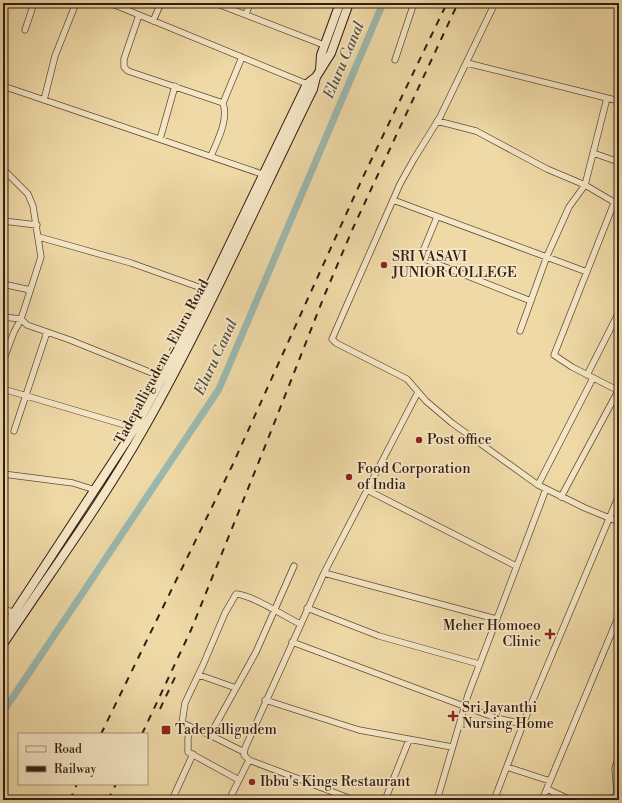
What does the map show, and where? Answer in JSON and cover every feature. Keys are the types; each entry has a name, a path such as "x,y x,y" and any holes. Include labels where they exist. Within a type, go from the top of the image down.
{"main road":[{"name":"Tadepalligudem - Eluru Road","path":"3,630 135,428 186,335 206,290 307,84 320,71 321,55 340,3"},
{"name":"Tadepalligudem - Eluru Road","path":"3,644 102,496 170,382 193,339 313,89 320,71 331,53 349,3"}],"street":[{"path":"25,30 34,3"},
{"path":"44,100 55,56 76,3"},
{"path":"110,3 307,84"},
{"path":"153,21 161,3"},
{"path":"215,3 324,45"},
{"path":"246,14 250,3"},
{"path":"395,60 414,3"},
{"path":"495,3 467,63 437,121 414,159 393,200 332,339 336,343 407,379 418,392 452,423 538,485 561,497 619,522"},
{"path":"139,15 124,59 124,67 128,71 223,103"},
{"path":"211,156 224,120 225,109 223,103 242,57"},
{"path":"467,63 619,101"},
{"path":"3,86 262,174"},
{"path":"160,139 176,86"},
{"path":"520,331 547,256 569,207 585,185 607,98"},
{"path":"437,121 476,131 547,169 585,185 617,204 587,272 554,356 619,391 561,497"},
{"path":"593,153 619,162"},
{"path":"3,169 28,194 33,206 37,225 41,257 21,319 14,332 3,361"},
{"path":"393,200 587,272"},
{"path":"437,217 423,251 423,256 427,260 531,301"},
{"path":"3,221 37,225"},
{"path":"39,237 131,263 206,290"},
{"path":"3,284 30,290"},
{"path":"587,375 619,312"},
{"path":"3,317 21,319 27,325 162,377"},
{"path":"14,431 47,332"},
{"path":"538,485 594,378"},
{"path":"3,390 135,428"},
{"path":"354,800 249,760 244,756 244,752 265,700 307,608 418,392"},
{"path":"3,474 73,483 95,490"},
{"path":"437,800 452,747 479,664 546,489"},
{"path":"367,490 516,566"},
{"path":"494,800 523,724 594,556 608,518 619,495"},
{"path":"210,735 256,652 294,566"},
{"path":"324,573 496,619"},
{"path":"244,752 182,723 184,706 199,675 225,613 236,594 243,595 300,624"},
{"path":"307,608 379,636 479,664"},
{"path":"3,610 15,612"},
{"path":"542,800 619,615"},
{"path":"292,642 465,705 496,718 523,724"},
{"path":"199,675 236,688"},
{"path":"265,700 359,730 452,747"},
{"path":"191,727 188,738 188,752 239,780"},
{"path":"385,800 409,740"},
{"path":"172,800 193,754"},
{"path":"608,800 618,794 615,768 619,756"},
{"path":"229,800 249,760"},
{"path":"507,767 550,781"},
{"path":"547,789 571,800"}],"waterway":[{"name":"Eluru Canal","path":"3,712 219,389 383,3"}],"railway":[{"path":"101,733 232,466 363,177 447,3"},
{"path":"142,733 191,630 325,294 353,228 458,3"},
{"path":"160,709 177,673"},
{"path":"70,800 77,785"},
{"path":"108,800 116,785"}],"place":[{"name":"SRI VASAVI JUNIOR COLLEGE","path":"384,265"},
{"name":"Post office","path":"419,440"},
{"name":"Food Corporation of India","path":"349,477"},
{"name":"Meher Homoeo Clinic","path":"550,634"},
{"name":"Sri Jayanthi Nursing Home","path":"453,716"},
{"name":"Tadepalligudem","path":"166,730"},
{"name":"Ibbu's Kings Restaurant","path":"252,782"}]}
